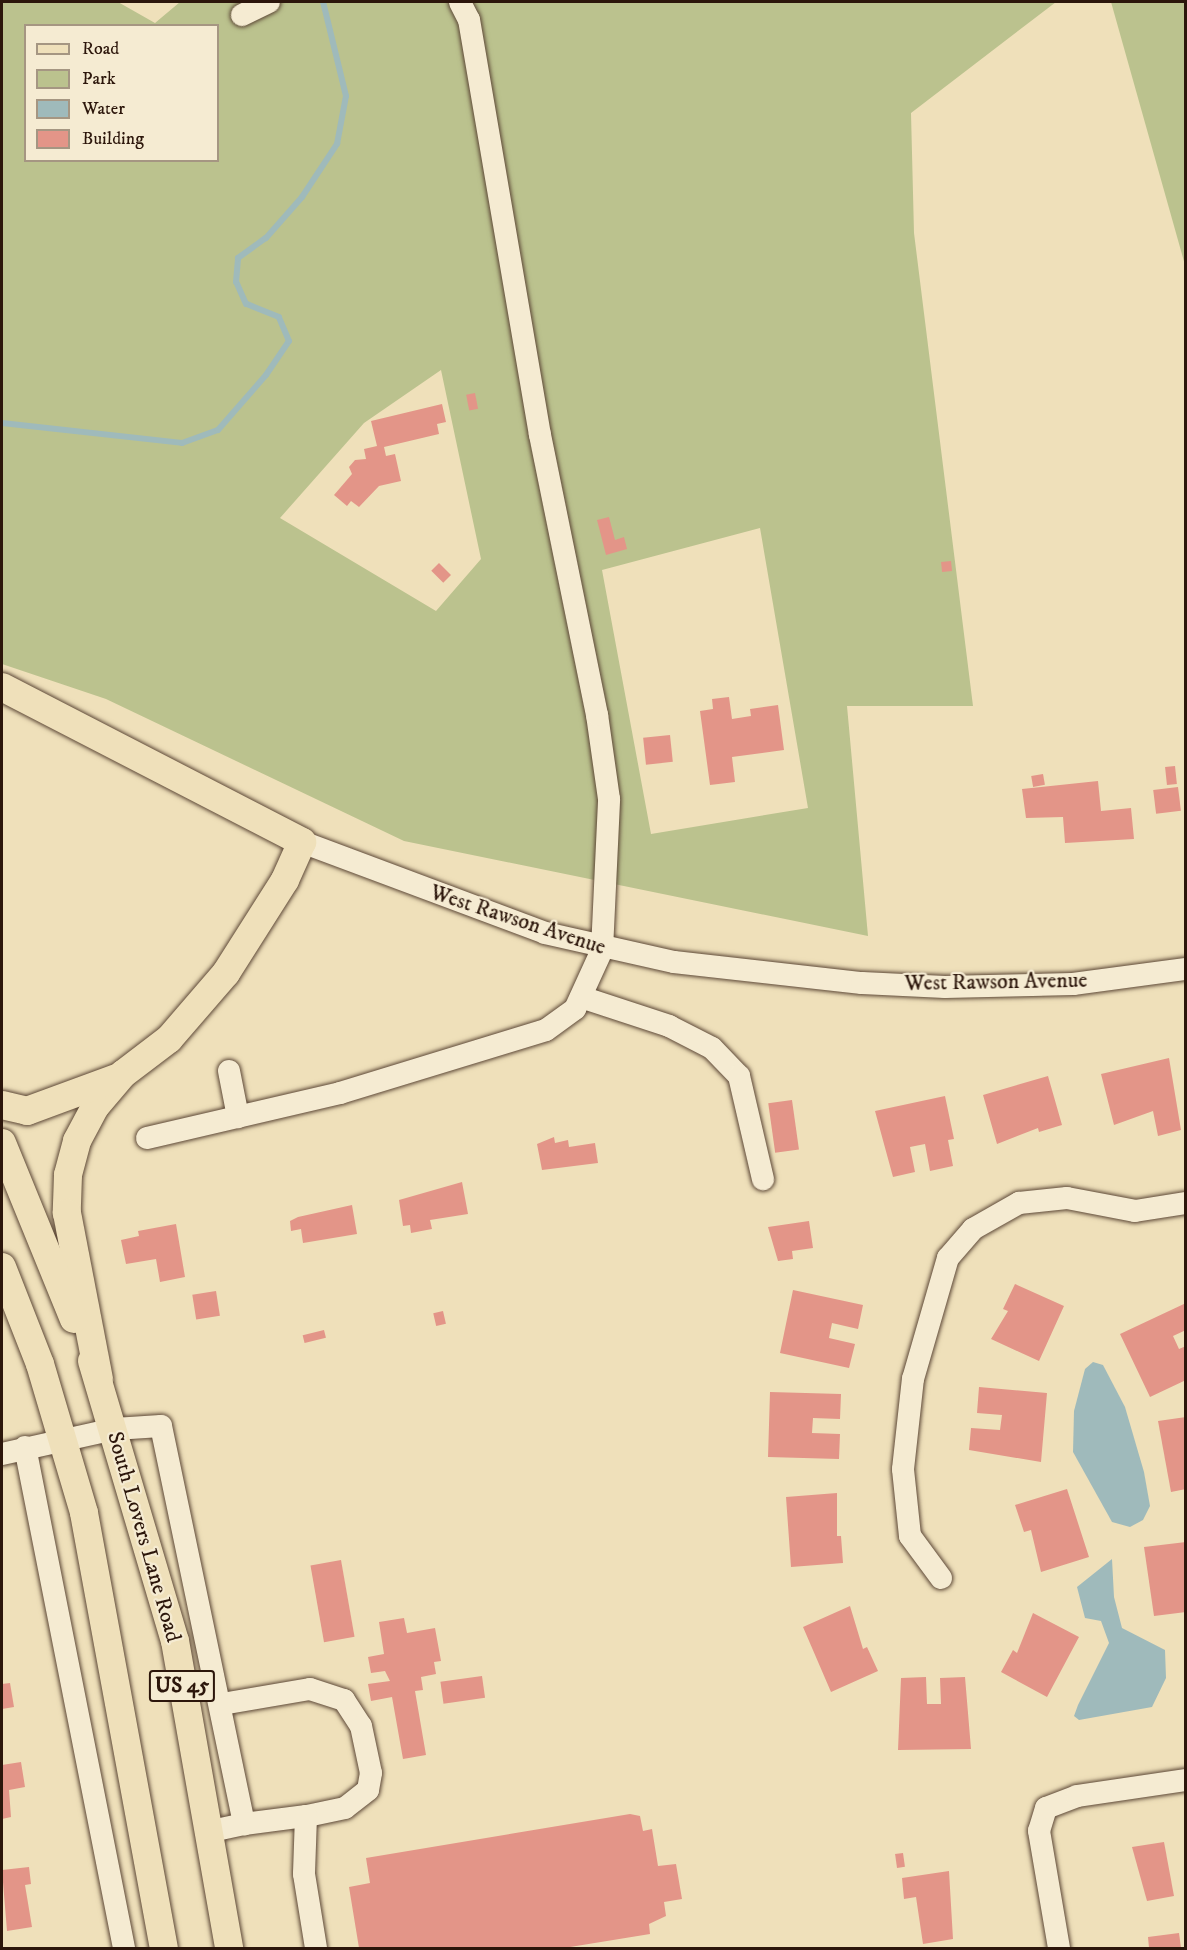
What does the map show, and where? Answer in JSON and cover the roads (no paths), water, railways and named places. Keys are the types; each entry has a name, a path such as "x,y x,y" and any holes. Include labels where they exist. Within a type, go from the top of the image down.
{"main road":[{"name":"West Rawson Avenue","path":"2,687 302,842"},
{"path":"99,1379 66,1213 68,1175 77,1141 95,1107 123,1074 169,1039 226,973 285,880 302,842"},
{"path":"2,1105 27,1112 123,1074"},
{"name":"South Lovers Lane Road","path":"2,1143 99,1379 90,1434 84,1514 164,1948"},
{"name":"South Lovers Lane Road","path":"2,1267 90,1434 175,1641 229,1948"}],"street":[{"path":"242,15 269,2"},
{"path":"147,1138 340,1093 521,1039 566,1019 581,997 602,950 609,799 597,715 540,435 469,20 460,2"},
{"name":"West Rawson Avenue","path":"302,842 497,918 602,950 744,972 945,987 1073,984 1185,969"},
{"path":"581,997 669,1026 712,1048 739,1076 763,1179"},
{"path":"229,1071 238,1117"},
{"path":"941,1578 910,1536 903,1469 917,1358 948,1258 973,1229 1019,1203 1067,1198 1135,1211 1185,1203"},
{"path":"2,1454 90,1434 161,1426 222,1704 244,1824"},
{"path":"25,1447 124,1948"},
{"path":"207,1832 345,1808 368,1790 371,1773 361,1726 344,1700 310,1689 222,1704"},
{"path":"1059,1948 1039,1832 1046,1808 1077,1796 1185,1780"},
{"path":"306,1816 304,1874 316,1948"}],"water":[{"path":"1093,1362 1103,1365 1125,1407 1144,1472 1150,1506 1143,1520 1130,1527 1112,1522 1073,1452 1074,1411 1085,1369"},
{"path":"1112,1559 1114,1597 1122,1628 1165,1650 1166,1678 1152,1707 1079,1720 1074,1716 1078,1705 1109,1643 1101,1621 1085,1618 1077,1587"}],"waterway":[{"path":"2,423 182,443 218,430 266,375 289,341 279,317 246,304 236,282 238,258 266,238 302,197 337,144 346,96 323,2"}]}
